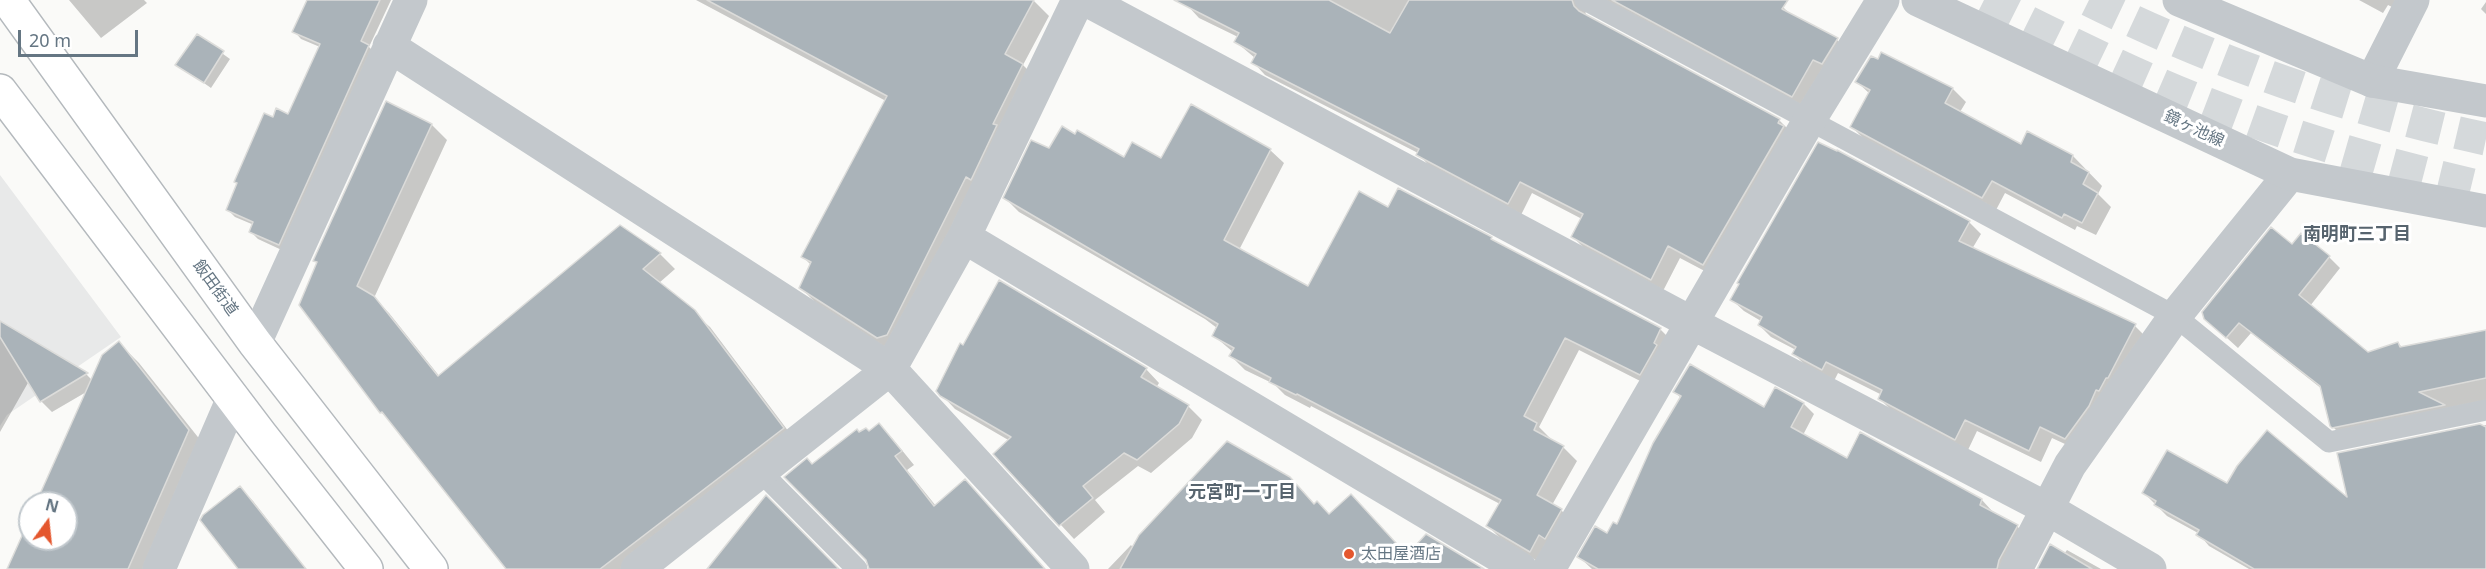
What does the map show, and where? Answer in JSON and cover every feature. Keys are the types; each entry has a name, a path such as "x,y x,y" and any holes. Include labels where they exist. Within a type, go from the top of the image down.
{"highway":[{"name":"飯田街道","path":"8,0 255,343 431,569"},
{"path":"0,91 366,569"}],"street":[{"path":"255,343 411,0"},
{"path":"637,569 890,369 964,237 1078,0"},
{"path":"1086,0 1692,323 2046,508 2150,569"},
{"path":"1549,569 1810,119 1883,0"},
{"name":"鏡ヶ池線","path":"1918,0 2290,174 2486,212"},
{"path":"2179,0 2372,81 2486,101"},
{"path":"2372,81 2412,0"},
{"path":"389,46 890,369 1074,569"},
{"path":"2016,569 2070,465 2175,316 2290,174"},
{"path":"964,237 1521,569"},
{"path":"159,569 233,398"}],"lane":[{"path":"1585,0 2175,316 2329,442 2486,410"},
{"path":"760,472 856,569"}],"shaded area":[{"path":"0,175 121,337 7,415 0,426"}],"building":[{"path":"307,0 380,0 361,41 369,45 279,245 249,232 253,222 226,210 237,183 234,182 264,113 273,117 276,108 288,114 320,44 292,32"},
{"path":"707,0 1034,0 1005,54 1023,64 993,124 997,125 971,180 966,177 887,335 877,338 799,288 811,262 801,257 887,96"},
{"path":"1174,0 1329,0 1390,33 1409,0 1572,0 1579,11 1780,119 1778,123 1784,126 1703,265 1668,246 1651,280 1571,237 1583,214 1520,182 1508,204 1416,155 1419,149 1251,63 1256,54 1234,42 1239,33"},
{"path":"1612,0 1788,0 1782,9 1838,38 1822,64 1813,60 1792,97"},
{"path":"197,34 224,51 204,83 175,65"},
{"path":"1881,52 1953,88 1945,103 2021,144 2027,131 2073,155 2071,162 2089,172 2083,184 2098,193 2082,223 2064,214 2062,218 1992,181 1982,198 1850,127 1870,90 1855,82 1871,56 1878,59"},
{"path":"386,101 432,124 357,286 374,296 438,376 620,225 661,253 643,269 695,310 784,428 600,569 506,569 382,412 380,413 299,305 317,262 313,261"},
{"path":"1191,104 1271,149 1224,240 1308,286 1359,191 1388,207 1398,188 1661,328 1654,343 1657,345 1640,375 1565,338 1524,416 1537,423 1534,430 1564,446 1537,495 1562,509 1545,539 1539,535 1530,552 1486,526 1501,500 1297,394 1269,382 1271,378 1229,356 1234,348 1212,336 1218,324 1003,198 1031,140 1049,148 1062,126 1075,134 1077,130 1124,157 1132,142 1161,158"},
{"path":"1818,142 1970,221 1959,241 2136,324 2108,378 2099,391 2096,390 2089,406 2065,439 2040,427 2029,451 1965,420 1955,440 1878,399 1882,390 1826,362 1822,370 1792,354 1796,347 1758,325 1762,317 1730,300 1739,284 1737,283"},
{"path":"2271,227 2292,244 2301,233 2330,256 2299,295 2368,352 2398,342 2400,347 2486,330 2486,378 2419,392 2445,405 2332,428 2320,386 2239,323 2226,338 2204,319 2202,312"},
{"path":"999,280 1147,368 1141,377 1189,405 1179,424 1137,460 1124,453 1083,486 1093,498 1059,526 993,454 1011,437 940,396 936,391 960,343 963,345"},
{"path":"0,321 88,373 40,402 0,337"},
{"path":"119,341 189,430 128,569 7,569 18,545 18,551 78,551 78,491 41,491 102,355"},
{"path":"1690,364 1764,407 1775,387 1804,403 1791,427 1847,458 1860,432 1982,499 1980,505 2018,525 1999,560 1997,569 1598,569 1577,557 1595,526 1607,533 1613,522 1617,524 1653,443 1681,396 1673,392"},
{"path":"879,423 902,451 895,456 934,506 965,479 1045,569 869,569 866,560 784,477 807,458 812,464 857,429 859,432 866,428 869,431"},
{"path":"2480,424 2486,427 2486,569 2254,569 2196,535 2199,530 2154,505 2156,501 2142,493 2167,450 2227,483 2237,466 2267,430 2347,497 2337,453"},
{"path":"1227,441 1290,477 1314,504 1317,501 1329,514 1351,494 1407,555 1426,534 1484,569 1120,569 1139,535"},
{"path":"240,486 306,569 238,569 200,520 203,515"},
{"path":"766,495 839,569 707,569"},
{"path":"2050,544 2092,569 2037,569"}],"tunnel":[{"path":"1984,0 2127,70 2215,107 2349,152 2486,188"},
{"path":"2089,0 2185,44 2283,82 2384,114 2486,139"}],"place":[{"name":"太田屋酒店","path":"1349,554"}],"district":[{"name":"南明町三丁目","path":"2357,235"},
{"name":"元宮町一丁目","path":"1242,493"}]}
